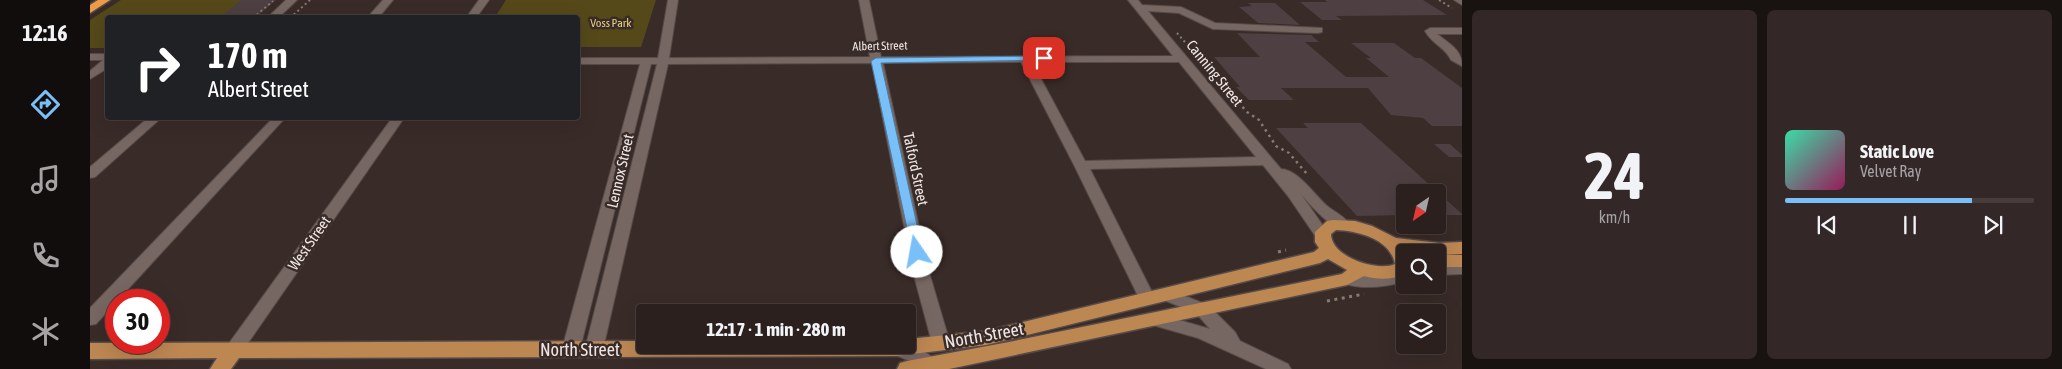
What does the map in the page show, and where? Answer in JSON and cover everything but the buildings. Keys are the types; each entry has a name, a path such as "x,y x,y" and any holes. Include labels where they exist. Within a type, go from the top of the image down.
{"highway":[{"path":"90,10 105,0"}],"main road":[{"name":"North Street","path":"1344,224 1370,231 1392,243 1396,248"},
{"path":"1328,250 1321,239 1321,233 1333,225 1344,224"},
{"name":"North Street","path":"1392,243 1439,249 1462,248"},
{"name":"North Street","path":"916,346 986,338 1320,257 1328,250 1354,274"},
{"path":"1446,261 1462,261"},
{"name":"North Street","path":"907,369 931,367 1202,310 1354,274 1396,272"},
{"name":"North Street","path":"90,351 233,352 636,349"},
{"name":"West Street","path":"220,369 233,352"}],"street":[{"path":"275,15 292,0"},
{"path":"375,15 388,0"},
{"path":"473,15 484,0"},
{"name":"Lennox Street","path":"594,349 662,61 673,0"},
{"name":"Talford Street","path":"864,0 921,272 941,343"},
{"path":"1136,4 1181,10 1213,26 1318,30"},
{"name":"Canning Street","path":"1136,4 1183,58 1293,193 1321,233"},
{"path":"1462,32 1430,31 1432,36 1454,52 1455,58 1462,63"},
{"path":"1024,58 1081,165 1148,298"},
{"name":"Albert Street","path":"580,61 1183,58"},
{"path":"90,76 102,61"},
{"name":"Lennox Street","path":"571,349 646,61"},
{"path":"90,174 153,120"},
{"path":"90,319 277,120"},
{"name":"West Street","path":"233,352 397,120"},
{"path":"1081,165 1269,164"},
{"name":"Canning Street","path":"1269,164 1290,177 1321,208 1344,224"},
{"path":"1446,269 1462,268"},
{"name":"North Street","path":"1354,274 1359,283 1372,284 1396,278"},
{"path":"1166,295 1202,310 1229,337 1233,344"},
{"path":"1155,319 1184,326 1224,343 1233,344 1282,369"},
{"path":"912,354 931,367"}],"path":[{"path":"257,15 275,0"},
{"path":"293,15 310,0"},
{"path":"1175,31 1247,112 1259,120 1268,131 1272,142 1289,153 1309,176"},
{"path":"1278,252 1290,250"}],"green space":[{"path":"121,0 270,0 251,15 105,15 105,48 90,48 90,20"},
{"name":"Voss Park","path":"506,0 656,0 641,47 580,47 580,15 496,15"}],"route":[{"path":"917,252 876,61 1044,58"}]}
